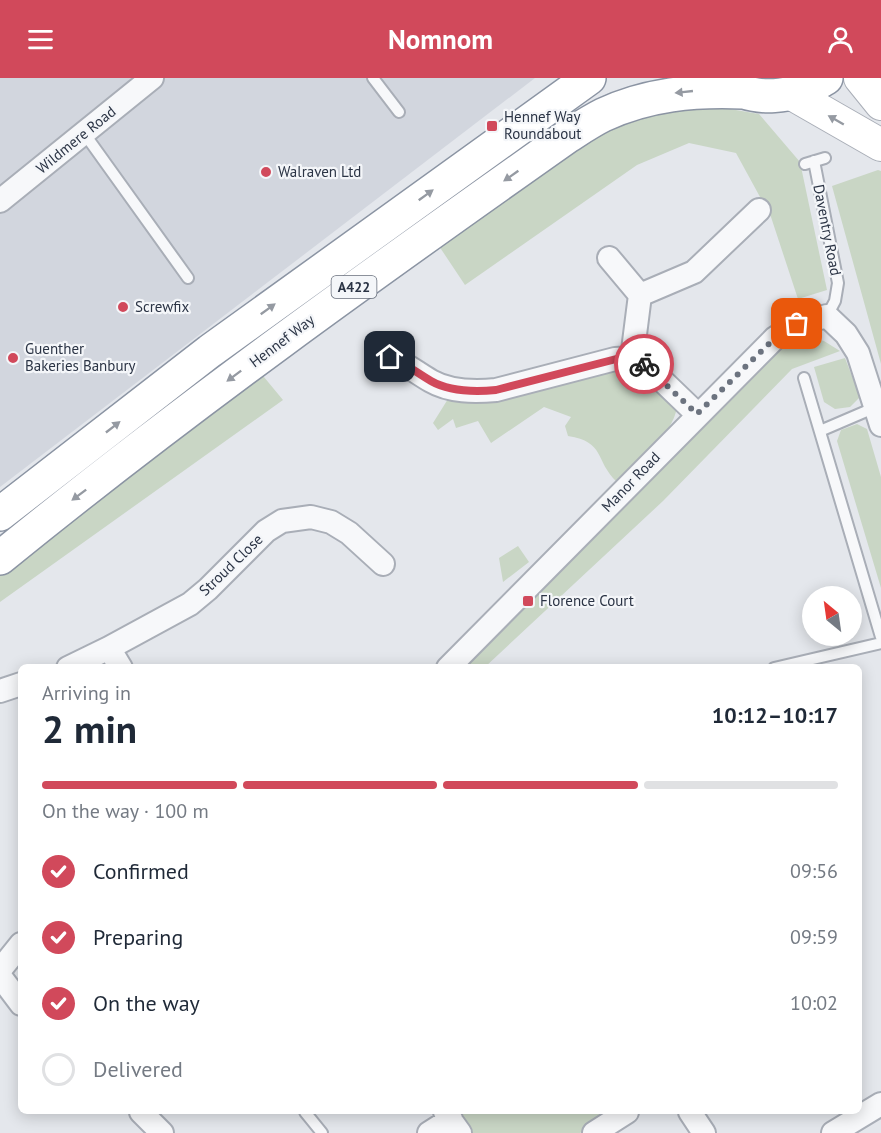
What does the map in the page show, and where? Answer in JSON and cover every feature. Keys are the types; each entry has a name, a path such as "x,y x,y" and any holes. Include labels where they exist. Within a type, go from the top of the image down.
{"highway":[{"name":"A422","path":"0,514 210,351 589,78"},
{"path":"792,94 810,88 826,78"},
{"name":"Hennef Way","path":"0,558 55,513 321,312 568,136 603,115 652,98 731,85 774,97 792,94"}],"street":[{"name":"Wildmere Road","path":"0,201 152,78"},
{"path":"860,78 881,104"},
{"path":"792,94 881,145"},
{"path":"640,295 694,272 759,210"},
{"path":"609,258 640,295 632,358"},
{"path":"827,316 846,334 858,353 878,416"},
{"name":"Manor Road","path":"452,664 697,414 781,333 797,324 827,316"},
{"path":"390,357 443,387 480,391 496,390 615,359 632,358 646,365 697,414"},
{"name":"Stroud Close","path":"76,664 190,604 215,583 266,531 282,521 311,517 330,522 349,533 383,564"},
{"path":"109,648 119,664"},
{"path":"0,691 18,685"},
{"path":"0,970 18,948"},
{"path":"0,976 18,1000"},
{"path":"833,1133 881,1104"},
{"path":"143,1114 162,1133"},
{"path":"594,1133 624,1114"},
{"path":"691,1114 704,1133"},
{"path":"429,1133 452,1121"}],"lane":[{"path":"373,78 399,112"},
{"path":"84,133 188,278"},
{"name":"Daventry Road","path":"815,161 838,283 835,301 827,316"},
{"path":"804,378 881,637"},
{"path":"820,431 878,416"},
{"path":"791,664 881,643"},
{"path":"307,1114 322,1133"}],"shaded area":[{"path":"0,78 535,78 0,487"}],"green space":[{"path":"701,104 759,114 800,162 827,290 798,299 771,217 736,153 689,143 637,165 465,285 435,240 557,159 642,111"},
{"path":"878,170 881,171 881,364 832,186"},
{"path":"804,336 824,341 840,351 792,369 663,501 488,664 459,664 771,350"},
{"path":"845,358 860,397 850,407 835,409 824,402 814,367"},
{"path":"621,370 656,386 678,400 676,412 664,435 617,482 594,447 580,439 568,436 565,426 571,417 544,407 491,443 478,421 456,428 453,419 438,430 433,423 448,399 521,394"},
{"path":"259,371 283,400 0,602 0,574"},
{"path":"857,424 867,429 881,477 881,588 837,441 841,430"},
{"path":"518,546 529,562 503,582 499,558"},
{"path":"457,1114 609,1114 580,1133 471,1133"}],"way so far":[{"path":"644,364 697,414 775,338 797,324"}],"place":[{"name":"Hennef Way Roundabout","path":"492,126"},
{"name":"Walraven Ltd","path":"266,172"},
{"name":"Screwfix","path":"123,307"},
{"name":"Guenther Bakeries Banbury","path":"13,358"},
{"name":"Florence Court","path":"528,601"}],"route":[{"path":"390,357 443,387 480,391 496,390 624,357 639,360 644,364"}]}
